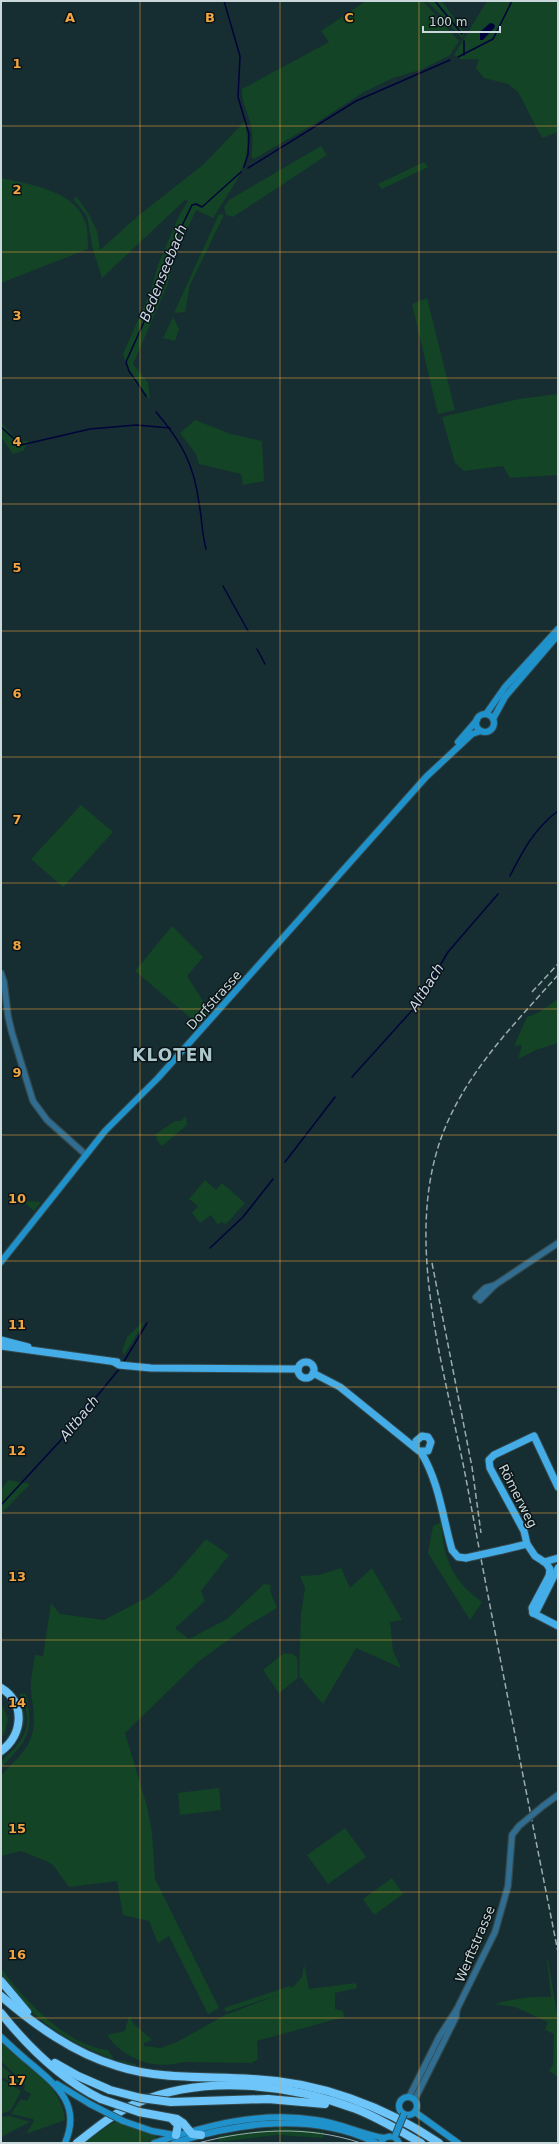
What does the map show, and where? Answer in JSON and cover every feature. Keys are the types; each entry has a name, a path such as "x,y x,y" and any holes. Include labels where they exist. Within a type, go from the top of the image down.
{"highway":[{"path":"1,1688 13,1700 19,1718 18,1731 14,1738 1,1751"},
{"path":"1,1695 12,1707 15,1719 10,1735 1,1744"},
{"path":"1,1981 28,2013 67,2044"},
{"path":"1,1996 32,2021 67,2044 103,2062 138,2072 184,2077 270,2080 329,2092 386,2113 439,2143"},
{"path":"1,2013 33,2049 66,2077 101,2099 139,2112 182,2122 189,2132 201,2135"},
{"path":"12,2026 31,2044 53,2061 78,2076 110,2090 141,2098 170,2102 268,2099 308,2101 356,2112 412,2138"},
{"path":"79,2142 109,2118 143,2100 182,2090 222,2086 271,2089 323,2099 365,2113 421,2143"},
{"path":"169,2118 178,2125 175,2138"}],"main road":[{"path":"558,628 505,687 486,714 477,719 477,726 481,731 488,731 492,729 494,724 493,719 505,697 558,635"},
{"path":"486,714 493,719"},
{"name":"Dorfstrasse","path":"1,1262 85,1154 105,1131 158,1078 313,904 448,756 477,719"},
{"name":"Dorfstrasse","path":"448,756 472,734 481,731"},
{"path":"1,1340 24,1345 29,1349"},
{"path":"1,1346 157,1367 208,1369 298,1368"},
{"path":"307,1362 313,1366 313,1373 309,1378 304,1378 299,1373 298,1368 302,1363 307,1362"},
{"path":"313,1373 340,1387 418,1449 431,1468 438,1487 452,1550 458,1557 466,1558 526,1544"},
{"path":"398,1433 418,1438 424,1436 430,1438 432,1444 430,1449 431,1468"},
{"name":"Römerweg","path":"533,1614 532,1608 550,1572 548,1566 535,1556 526,1544 524,1531 488,1463 494,1455 534,1436 558,1487"},
{"path":"418,1438 418,1449"},
{"path":"418,1449 430,1449"},
{"path":"544,1562 558,1558"},
{"path":"558,1568 537,1610 533,1614 558,1626"},
{"path":"2,2038 51,2080 59,2089 68,2106 71,2118 69,2132 65,2143"},
{"path":"51,2080 90,2104 123,2120 175,2138 201,2135 255,2125 293,2124 327,2128 376,2143"},
{"path":"403,2098 412,2098 417,2107 415,2112 409,2115 404,2114 400,2109 400,2103 403,2098"},
{"path":"415,2112 458,2143"},
{"path":"154,2143 175,2138 189,2132 258,2117 284,2117 330,2122 383,2140 394,2136 404,2114"},
{"path":"157,2132 161,2136 161,2142"},
{"path":"394,2136 399,2143"}],"street":[{"path":"1,973 4,982 8,1016 13,1039 33,1102 47,1120 85,1154"},
{"path":"478,1299 495,1285 558,1243"},
{"name":"Werftstrasse","path":"412,2098 456,2017 457,2009 487,1951 501,1916 509,1882 511,1838 513,1832 558,1795"}],"green space":[{"path":"366,1 423,1 459,41 450,55 423,69 393,78 364,92 316,123 254,159 251,157 252,131 243,101 242,89 329,42 321,31"},
{"path":"427,1 442,1 464,32 463,39"},
{"path":"487,1 558,1 558,132 542,138 518,92 508,84 484,78 476,68 479,59 460,59 454,55"},
{"path":"245,121 248,146 245,161 237,180 213,218 196,210 176,253 167,286 133,364 148,383 150,399 133,379 123,354 150,293 159,262 179,216 188,201 186,199 102,278 93,250 87,216 74,200 76,196 88,213 97,231 100,250 138,216 204,164"},
{"path":"321,146 327,155 233,217 226,215 224,207 229,200"},
{"path":"424,162 428,167 382,189 378,184"},
{"path":"1,178 48,190 70,201 78,209 84,219 88,237 88,249 1,283"},
{"path":"219,214 224,215 190,285 185,312 174,313"},
{"path":"427,298 455,410 438,414 412,304"},
{"path":"173,317 179,329 175,341 163,338"},
{"path":"558,394 558,475 510,478 503,466 464,471 455,463 442,417 519,399"},
{"path":"195,420 231,434 262,441 264,481 243,485 241,474 199,464 196,454 180,433"},
{"path":"1,422 18,441 29,441 23,451 13,454 1,437"},
{"path":"81,805 113,832 63,887 31,859"},
{"path":"172,926 203,957 187,976 210,1012 199,1025 135,971"},
{"path":"558,999 558,1043 536,1050 518,1059 522,1045 514,1046 527,1017 538,1013"},
{"path":"186,1116 187,1125 162,1146 157,1141 156,1134 175,1121 181,1121"},
{"path":"205,1180 216,1190 222,1183 245,1203 226,1224 221,1222 218,1225 211,1215 200,1223 192,1213 198,1206 189,1199"},
{"path":"23,1201 41,1202 34,1211"},
{"path":"143,1322 144,1323 124,1355 122,1351 127,1337"},
{"path":"8,1480 30,1484 1,1514 1,1490"},
{"path":"441,1522 444,1547 451,1568 456,1577 471,1594 482,1602 470,1620 428,1553 433,1526"},
{"path":"206,1539 229,1555 201,1591 205,1601 175,1628 189,1639 227,1619 264,1584 271,1585 270,1591 277,1608 250,1624 198,1662 125,1733 147,1806 152,1833 155,1879 219,2008 208,2014 169,1936 158,1943 149,1921 123,1915 117,1881 69,1887 53,1865 46,1861 21,1851 1,1856 1,1776 21,1755 30,1740 34,1727 31,1689 32,1676 35,1655 43,1656 51,1603 60,1614 104,1620 150,1596 172,1578"},
{"path":"341,1568 350,1588 372,1568 402,1620 390,1622 393,1651 401,1668 356,1648 323,1704 299,1676 301,1614 305,1588 300,1576 319,1575"},
{"path":"284,1653 293,1654 297,1658 298,1678 279,1693 263,1670"},
{"path":"10,1689 16,1694 20,1701 24,1709 25,1718 24,1725 17,1740 1,1758 1,1754 15,1742 21,1728"},
{"path":"19,1694 26,1694 29,1727 23,1742 1,1768 1,1761 22,1739 27,1723 27,1715"},
{"path":"1,1703 8,1719 4,1735 1,1736"},
{"path":"219,1788 221,1810 180,1815 178,1793"},
{"path":"345,1828 366,1857 328,1884 307,1855"},
{"path":"392,1878 403,1894 374,1915 363,1899"},
{"path":"548,1959 558,2020 558,2077 549,2071 553,2065 554,2034 545,2030 548,2022 515,2007 494,2004 522,1998 551,1997"},
{"path":"304,1964 309,1989 356,1983 357,1988 335,1993 335,2009 343,2011 344,2017 257,2041 258,2059 252,2063 182,2062 161,2065 150,2063 130,2056 113,2043 107,2035 125,2031 129,2016 134,2024 152,2040 144,2043 144,2046 161,2048 177,2042 225,2015 278,1995 226,2012 224,2008 290,1986 292,1988 302,1977"},
{"path":"1,1968 22,1994 48,2020 77,2040 93,2047 108,2050 114,2059 85,2047 54,2030 14,1994 3,1979"},
{"path":"1,2041 49,2085 57,2096 62,2107 65,2120 26,2134 34,2121 33,2119 11,2114 21,2099 27,2101 31,2094 24,2090 25,2084 1,2061"},
{"path":"114,2059 136,2064 136,2066"},
{"path":"1,2065 18,2080 22,2087 1,2077"},
{"path":"1,2079 21,2091 11,2110 1,2114"},
{"path":"10,2116 30,2122 1,2137 1,2117"},
{"path":"116,2121 154,2134 157,2138 145,2143 83,2143"},
{"path":"283,2128 324,2132 323,2138 277,2135 219,2142 218,2136"}],"shaded area":[{"path":"490,23 494,24 495,27 483,40 480,40 480,32"}],"waterway":[{"path":"224,1 240,56 238,97 249,134 248,154 244,167"},
{"path":"435,1 462,34"},
{"name":"Bedenseebach","path":"458,57 493,39 512,1"},
{"path":"464,41 464,55"},
{"name":"Bedenseebach","path":"248,168 356,101 450,60"},
{"name":"Bedenseebach","path":"146,396 129,371 126,362 161,284 166,259 192,205 196,204 202,207 241,172"},
{"name":"Bedenseebach","path":"156,412 173,433 190,465 197,489 206,549"},
{"path":"1,427 21,445 90,429 136,425 170,428"},
{"name":"Bedenseebach","path":"223,586 248,631"},
{"name":"Bedenseebach","path":"257,649 265,664"},
{"name":"Altbach","path":"510,876 530,840 536,832 558,811"},
{"name":"Altbach","path":"352,1077 416,1006 448,952 498,894"},
{"name":"Altbach","path":"430,981 431,975"},
{"name":"Altbach","path":"285,1162 335,1097"},
{"name":"Altbach","path":"210,1248 243,1217 273,1179"},
{"name":"Altbach","path":"123,1363 147,1323"},
{"name":"Altbach","path":"1,1505 61,1440 120,1368"}],"tram line":[{"path":"198,2143 218,2138 259,2132 280,2131 320,2133 361,2143"}],"railway":[{"path":"532,992 558,964"},
{"path":"558,975 485,1059 455,1106 444,1131 435,1158 428,1197 426,1238 428,1280 441,1363 467,1484 558,1952"},
{"path":"432,1263 472,1467 481,1533"}],"district":[{"name":"KLOTEN","path":"173,1055"}]}
